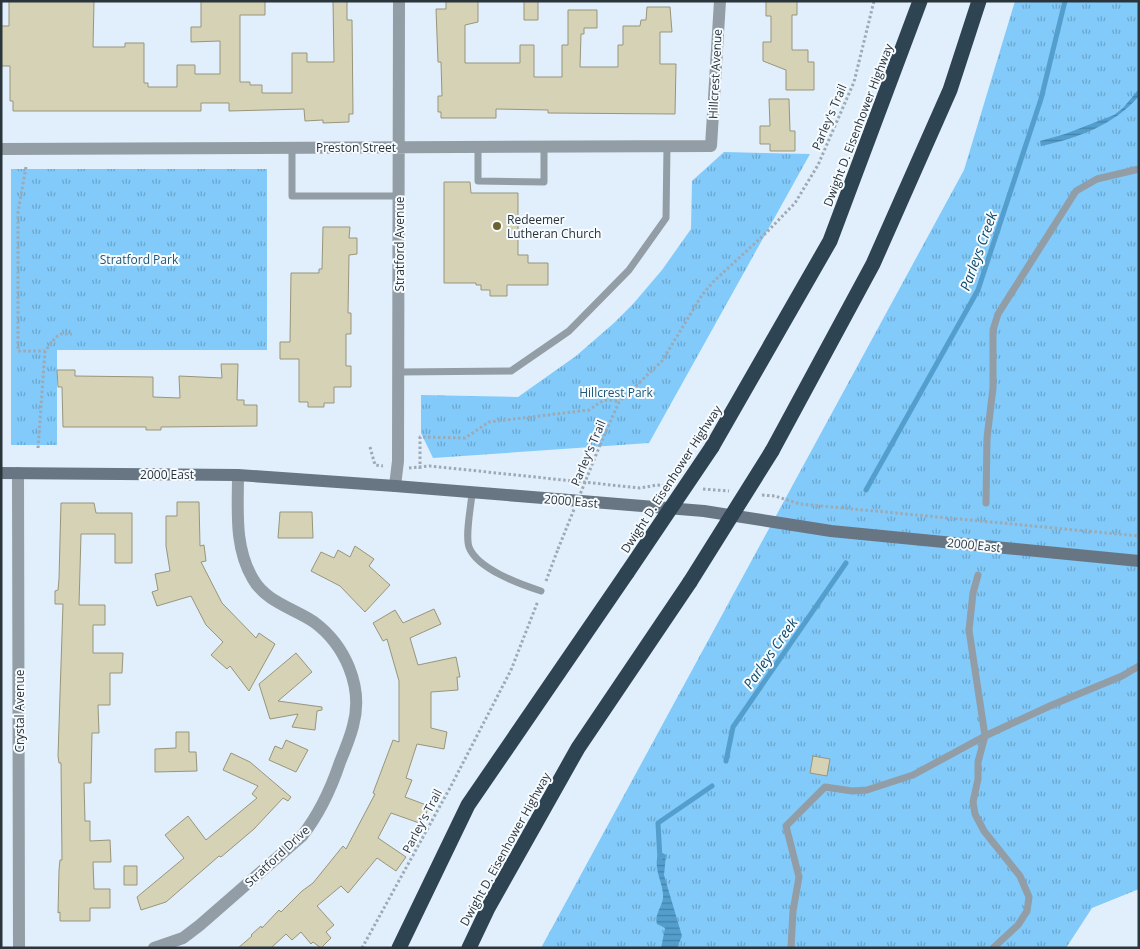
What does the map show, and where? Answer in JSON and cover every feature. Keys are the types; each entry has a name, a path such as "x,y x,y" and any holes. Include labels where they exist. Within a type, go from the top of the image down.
{"highway":[{"name":"Dwight D. Eisenhower Highway","path":"399,948 468,805 712,447 830,241 920,1"},
{"name":"Dwight D. Eisenhower Highway","path":"469,948 488,908 578,748 690,582 772,451 873,264 950,90 979,1"}],"street":[{"name":"Stratford Avenue","path":"395,486 398,461 399,372 399,1"},
{"name":"Hillcrest Avenue","path":"711,146 720,1"},
{"name":"Preston Street","path":"1,149 711,146"},
{"name":"2000 East","path":"1,473 238,475 395,486 704,511 831,531 1139,561"},
{"name":"Crystal Avenue","path":"18,473 20,948"},
{"name":"Stratford Drive","path":"154,948 183,938 302,836 330,792 354,724 355,698 350,669 338,643 313,622 266,594 253,580 242,554 238,529 238,475"}],"lane":[{"path":"399,372 511,371 569,330 630,270 666,218 667,146"},
{"path":"478,147 478,181 544,182 544,147"},
{"path":"292,148 292,196 399,196"},
{"path":"986,503 986,438 993,388 993,330 998,314 1076,191 1097,179 1139,169"},
{"path":"472,493 469,547 480,562 518,584 541,592"},
{"path":"978,575 972,601 969,630 985,736 978,762 978,779 973,802 975,814 984,831 1020,876 1029,897 1027,911 1018,925 993,948"},
{"path":"791,948 793,911 799,877 786,826 825,788 852,791 867,790 913,775 985,736 1052,705 1122,676 1139,666"}],"path":[{"name":"Parley's Trail","path":"362,948 451,786 511,670 558,549 619,402 662,361 702,295 714,281 795,203 818,165 854,82 874,1"},
{"path":"26,167 18,212 18,351 45,351"},
{"path":"38,448 45,351 56,337 61,334 72,334"},
{"path":"619,402 608,398 602,400 589,410 489,422 466,438 420,436 420,469 430,466 640,488 658,485 677,486"},
{"path":"370,447 375,465"},
{"path":"697,488 736,492"},
{"path":"756,494 776,496 800,504 1139,536"}],"green space":[{"path":"1015,1 1139,1 1139,889 1092,908 1066,948 541,948 964,170"},
{"name":"Hillcrest Park","path":"724,152 810,154 649,443 433,458 421,433 421,395 518,397 576,356 633,304 662,270 691,229 692,181"},
{"name":"Stratford Park","path":"11,169 267,169 267,350 57,350 57,445 11,445"}],"shaded area":[{"path":"1139,89 1139,96 1118,115 1107,122 1082,134 1041,146 1040,141 1065,134 1114,115 1123,108"},
{"path":"662,853 666,855 664,875 682,936 677,948 661,948 665,928 657,924 656,921 663,898 657,866 658,855"}],"building":[{"path":"9,1 94,1 93,47 125,47 125,43 144,43 144,83 148,83 148,87 177,87 177,65 195,65 195,74 220,74 220,41 191,42 191,27 201,27 201,1 265,1 265,15 240,15 240,82 250,82 250,85 262,85 262,93 292,93 292,53 307,53 307,62 334,62 333,1 347,1 347,20 352,20 353,114 349,114 349,122 323,123 323,120 305,121 304,109 229,111 229,103 201,103 201,111 13,111 13,101 10,101 10,66 1,66 1,26 9,26"},
{"path":"446,1 478,1 478,22 465,25 465,63 520,63 520,45 534,45 534,77 562,77 562,45 568,45 568,10 597,10 597,28 584,28 584,34 581,34 580,67 618,67 618,45 623,45 623,26 640,26 641,20 646,20 647,7 670,7 672,32 660,32 660,64 676,64 675,114 548,113 548,110 496,109 496,118 441,118 441,112 438,112 438,96 442,96 441,62 438,62 436,9 446,9"},
{"path":"524,1 538,1 538,20 524,20"},
{"path":"766,1 797,1 797,15 792,15 792,50 808,50 808,62 814,62 814,90 786,90 786,70 763,61 763,42 771,42 771,16 766,16"},
{"path":"769,99 789,99 790,131 795,131 795,151 770,151 770,144 760,144 760,126 770,126"},
{"name":"Redeemer Lutheran Church","path":"444,182 470,182 471,193 518,193 518,255 528,255 528,263 548,263 548,285 507,285 507,296 490,296 490,290 481,290 481,285 476,285 476,283 444,283"},
{"path":"323,227 350,227 349,238 357,238 357,254 349,255 348,313 351,313 351,334 346,334 346,366 351,366 351,387 334,387 334,403 324,403 324,407 308,407 308,402 299,402 299,359 280,359 280,342 290,342 291,273 319,273 319,269 322,269"},
{"path":"221,364 238,364 237,400 244,400 244,405 257,405 257,426 161,427 161,430 146,430 146,427 63,427 62,387 58,387 57,370 75,370 75,376 153,377 153,397 180,398 179,376 222,378"},
{"path":"177,502 199,502 200,546 204,545 206,561 201,562 222,603 256,638 259,633 275,644 249,691 230,666 227,669 211,655 223,642 206,625 191,596 157,606 152,592 158,590 155,574 170,571 166,546 166,516 177,516"},
{"path":"61,503 94,503 96,513 132,513 132,563 115,563 115,534 81,534 79,605 105,605 105,625 93,625 93,653 123,653 122,673 110,673 110,705 98,705 99,733 92,733 91,783 84,783 85,821 90,821 90,841 110,840 111,862 93,862 94,889 110,889 110,908 90,908 90,921 60,921 60,912 58,913 59,870 60,860 62,860 61,763 59,763 58,756 63,604 55,604 55,591 58,590 59,579"},
{"path":"280,512 312,512 313,538 278,538"},
{"path":"355,546 374,559 369,566 390,585 365,612 340,586 311,571 321,552 334,558 338,550 350,557"},
{"path":"434,609 441,624 410,638 418,665 456,657 460,677 457,677 458,690 431,692 431,728 447,732 444,749 417,744 406,778 412,780 405,797 429,806 422,824 391,813 378,838 406,857 396,871 377,858 348,893 341,886 317,906 334,925 326,932 331,938 321,948 313,942 311,944 301,932 292,940 286,934 271,948 238,948 261,926 262,928 279,910 281,912 313,883 343,846 346,849 375,794 373,793 393,740 399,742 399,681 387,639 383,641 373,623 395,610 403,623"},
{"path":"296,653 312,672 278,701 322,707 322,710 317,711 315,730 292,727 298,714 270,719 259,684"},
{"path":"176,732 189,732 189,752 196,752 197,771 155,772 155,749 176,748"},
{"path":"286,740 308,750 296,772 269,760 275,746 282,749"},
{"path":"231,753 250,762 291,797 288,801 283,798 254,829 221,857 219,856 166,902 141,910 137,897 184,858 165,835 188,816 206,840 257,798 252,794 258,786 223,770"},
{"path":"813,756 830,759 827,776 810,773"},
{"path":"124,866 137,866 137,885 124,885"}],"waterway":[{"name":"Parleys Creek","path":"866,490 978,290 1041,99 1065,1"},
{"name":"Parleys Creek","path":"726,761 733,727 846,563"},
{"name":"Parleys Creek","path":"660,860 658,823 712,786"}],"place":[{"name":"Redeemer Lutheran Church","path":"497,226"}]}
